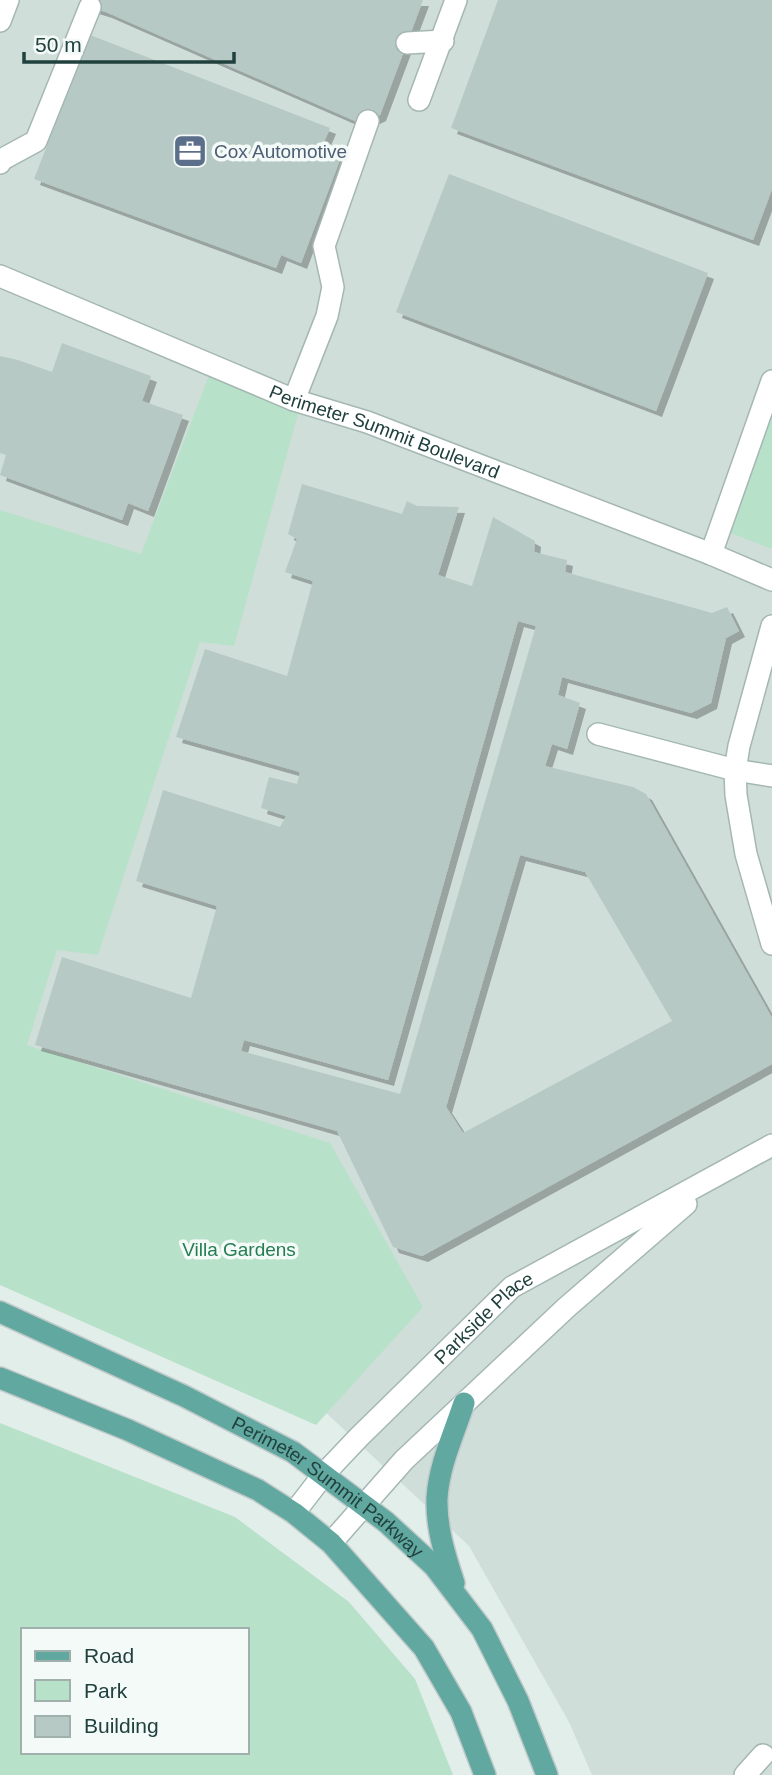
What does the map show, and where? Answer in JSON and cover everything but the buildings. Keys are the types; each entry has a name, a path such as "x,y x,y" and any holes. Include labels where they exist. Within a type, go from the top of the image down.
{"main road":[{"name":"Perimeter Summit Parkway","path":"0,1312 184,1396 293,1452 364,1505 434,1566 482,1629 518,1701 547,1775"},
{"name":"Perimeter Summit Parkway","path":"0,1378 128,1430 258,1490 294,1513 331,1543 424,1648 461,1712 485,1775"},
{"path":"457,1595 443,1550 437,1498 446,1452 464,1403"}],"street":[{"path":"0,21 8,0"},
{"path":"419,100 456,0"},
{"path":"0,163 36,141 90,7"},
{"path":"407,43 443,41"},
{"path":"294,400 327,316 333,287 324,246 368,121"},
{"name":"Perimeter Summit Boulevard","path":"0,276 294,400 367,422 712,554 772,580"},
{"path":"712,554 772,382"},
{"path":"772,626 735,769 736,795 746,854 772,944"},
{"path":"598,734 772,776"},
{"name":"Parkside Place","path":"294,1513 324,1474 512,1287 716,1178 772,1145"},
{"name":"Parkside Place","path":"331,1543 404,1460 464,1403 566,1307 716,1178"},
{"path":"746,1775 763,1755"}],"shaded area":[{"path":"0,0 772,0 772,1775 592,1775 569,1722 469,1546 308,1396 0,1272"}],"green space":[{"name":"Villa Gardens","path":"214,362 303,396 234,646 200,642 98,955 57,950 27,1045 330,1143 423,1307 316,1425 0,1285 0,510 141,554"},
{"path":"772,399 772,549 728,532"},
{"path":"0,1423 235,1517 349,1602 415,1679 453,1775 0,1775"}],"place":[{"name":"Cox Automotive","path":"190,151"}]}
